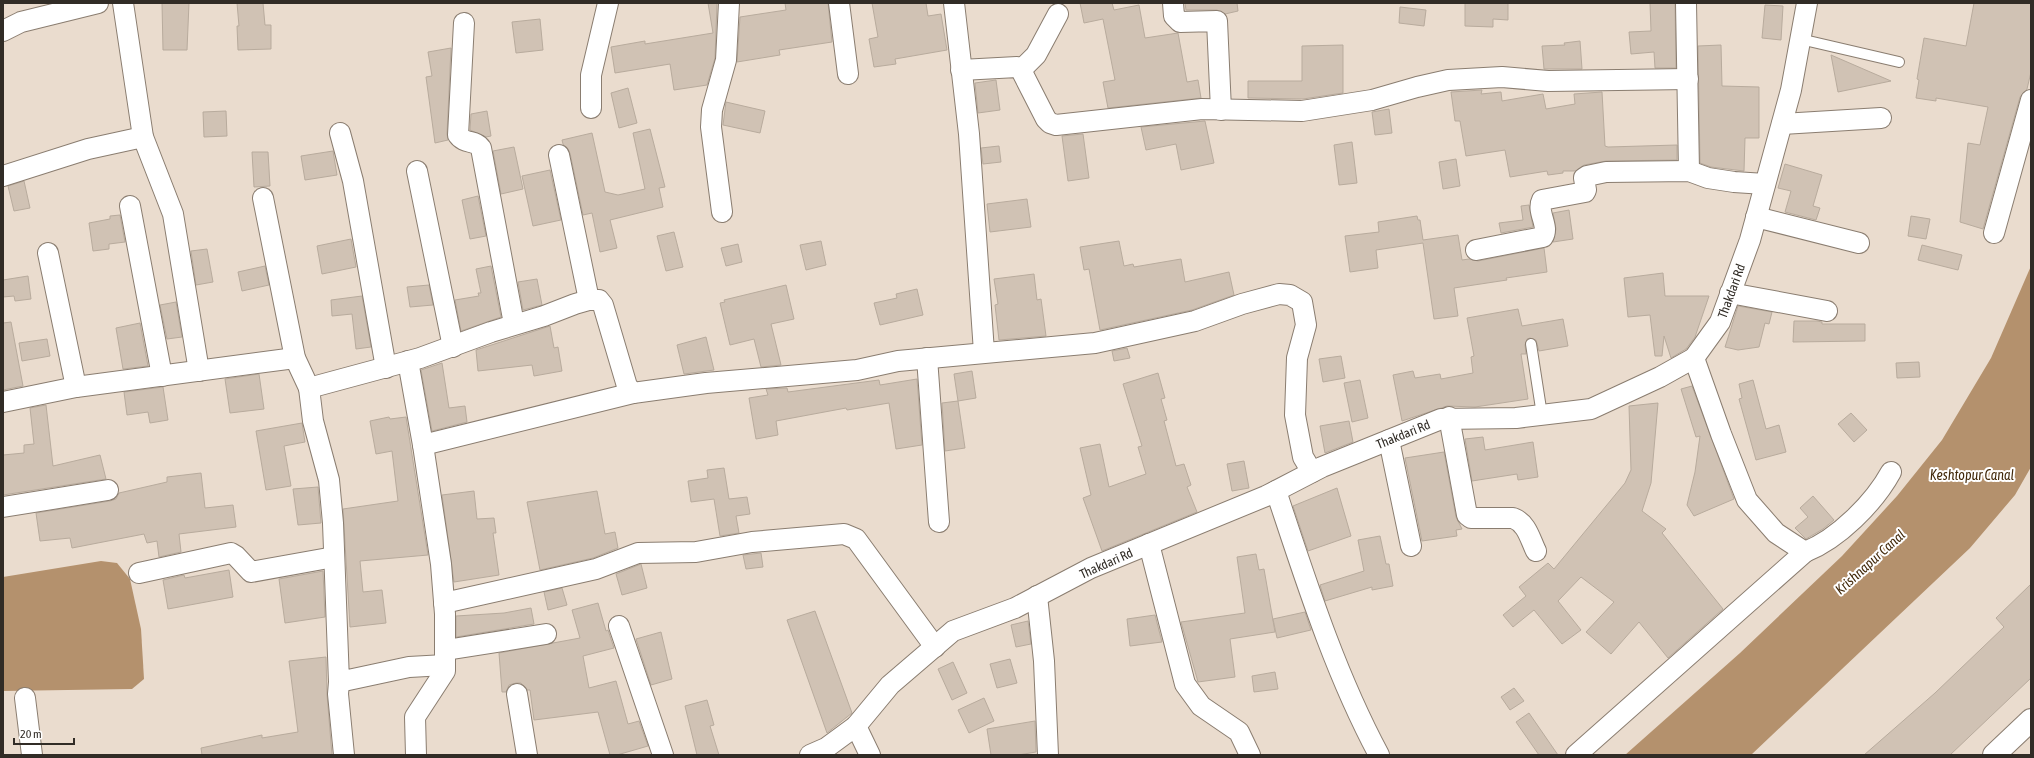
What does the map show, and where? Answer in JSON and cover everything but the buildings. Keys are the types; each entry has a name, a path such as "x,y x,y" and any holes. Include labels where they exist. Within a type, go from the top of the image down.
{"street":[{"path":"3,31 21,22 98,3"},
{"path":"123,3 143,137 173,214 199,371"},
{"path":"590,108 591,75 608,3"},
{"path":"722,212 711,127 712,110 726,60 729,3"},
{"path":"839,3 848,74"},
{"path":"954,3 970,134 984,352"},
{"path":"1173,3 1174,16 1180,22 1217,21 1221,110"},
{"path":"1686,3 1688,79 1687,128 1689,171"},
{"name":"Thakdari Rd","path":"810,755 826,748 856,726 890,686 953,631 1015,608 1091,568 1276,491 1312,472 1441,419 1449,417 1516,418 1591,409 1660,377 1694,358 1720,322 1750,240 1791,90 1807,3"},
{"path":"1021,70 1036,55 1058,14"},
{"path":"464,23 458,135 463,140 477,143 481,148 514,324"},
{"path":"961,70 1017,67 1021,70 1046,119 1050,124 1056,125 1202,109 1302,111 1372,100 1417,86 1448,80 1502,77 1548,81 1688,79"},
{"path":"1994,233 2031,100"},
{"path":"1782,124 1881,118"},
{"path":"340,133 353,181 386,368"},
{"path":"3,176 88,149 143,137"},
{"path":"559,154 589,300"},
{"path":"417,171 453,347"},
{"path":"1476,250 1543,237 1546,231 1540,206 1542,200 1585,192 1584,178 1587,176 1606,172 1689,171 1708,178 1734,182 1765,184"},
{"path":"263,198 295,358 309,388 313,421 329,480 334,557 339,682 338,694 344,755"},
{"path":"130,206 162,376"},
{"path":"1756,217 1859,243"},
{"path":"48,253 76,387"},
{"path":"1730,293 1827,311"},
{"path":"423,445 633,393 706,383 857,370 898,361 1095,343 1195,321 1242,304 1279,294 1290,295 1302,302 1306,325 1297,358 1295,415 1303,457 1312,472"},
{"path":"309,388 386,368 453,347 514,324 544,316 589,300 599,300 603,304 627,386 633,393"},
{"path":"3,402 76,387 295,358"},
{"path":"927,358 939,522"},
{"path":"1694,358 1747,500 1776,534 1805,552"},
{"path":"408,361 423,445 441,564 444,603 445,671 415,717 416,755"},
{"path":"1449,417 1467,516 1471,518 1513,518 1520,520 1524,524 1536,551"},
{"path":"1389,440 1411,546"},
{"path":"1576,755 1805,552 1823,545 1836,535 1872,497 1891,472"},
{"path":"3,507 108,490"},
{"path":"1276,491 1308,588 1350,698 1379,755"},
{"path":"444,603 596,569 638,553 696,552 752,542 844,534 856,539 935,646"},
{"path":"1150,544 1185,684 1200,706 1239,732 1250,755"},
{"path":"139,573 230,553 236,556 251,572 334,557"},
{"path":"1037,596 1044,661 1048,755"},
{"path":"619,626 663,755"},
{"path":"339,682 409,667 546,634"},
{"path":"517,694 527,755"},
{"path":"25,698 32,755"},
{"path":"1994,755 2031,720"},
{"path":"856,726 870,755"}],"lane":[{"path":"1800,39 1899,62"},
{"path":"1531,344 1542,415"}],"water":[{"name":"Keshtopur Canal","path":"2031,266 2031,467 2015,495 1970,548 1751,755 1625,755 1740,653 1842,556 1897,496 1942,440 1991,358"},
{"path":"101,561 117,563 130,579 141,629 144,679 132,689 3,691 3,577"}],"water label":[{"name":"Krishnapur Canal","path":"1870,562"}]}
